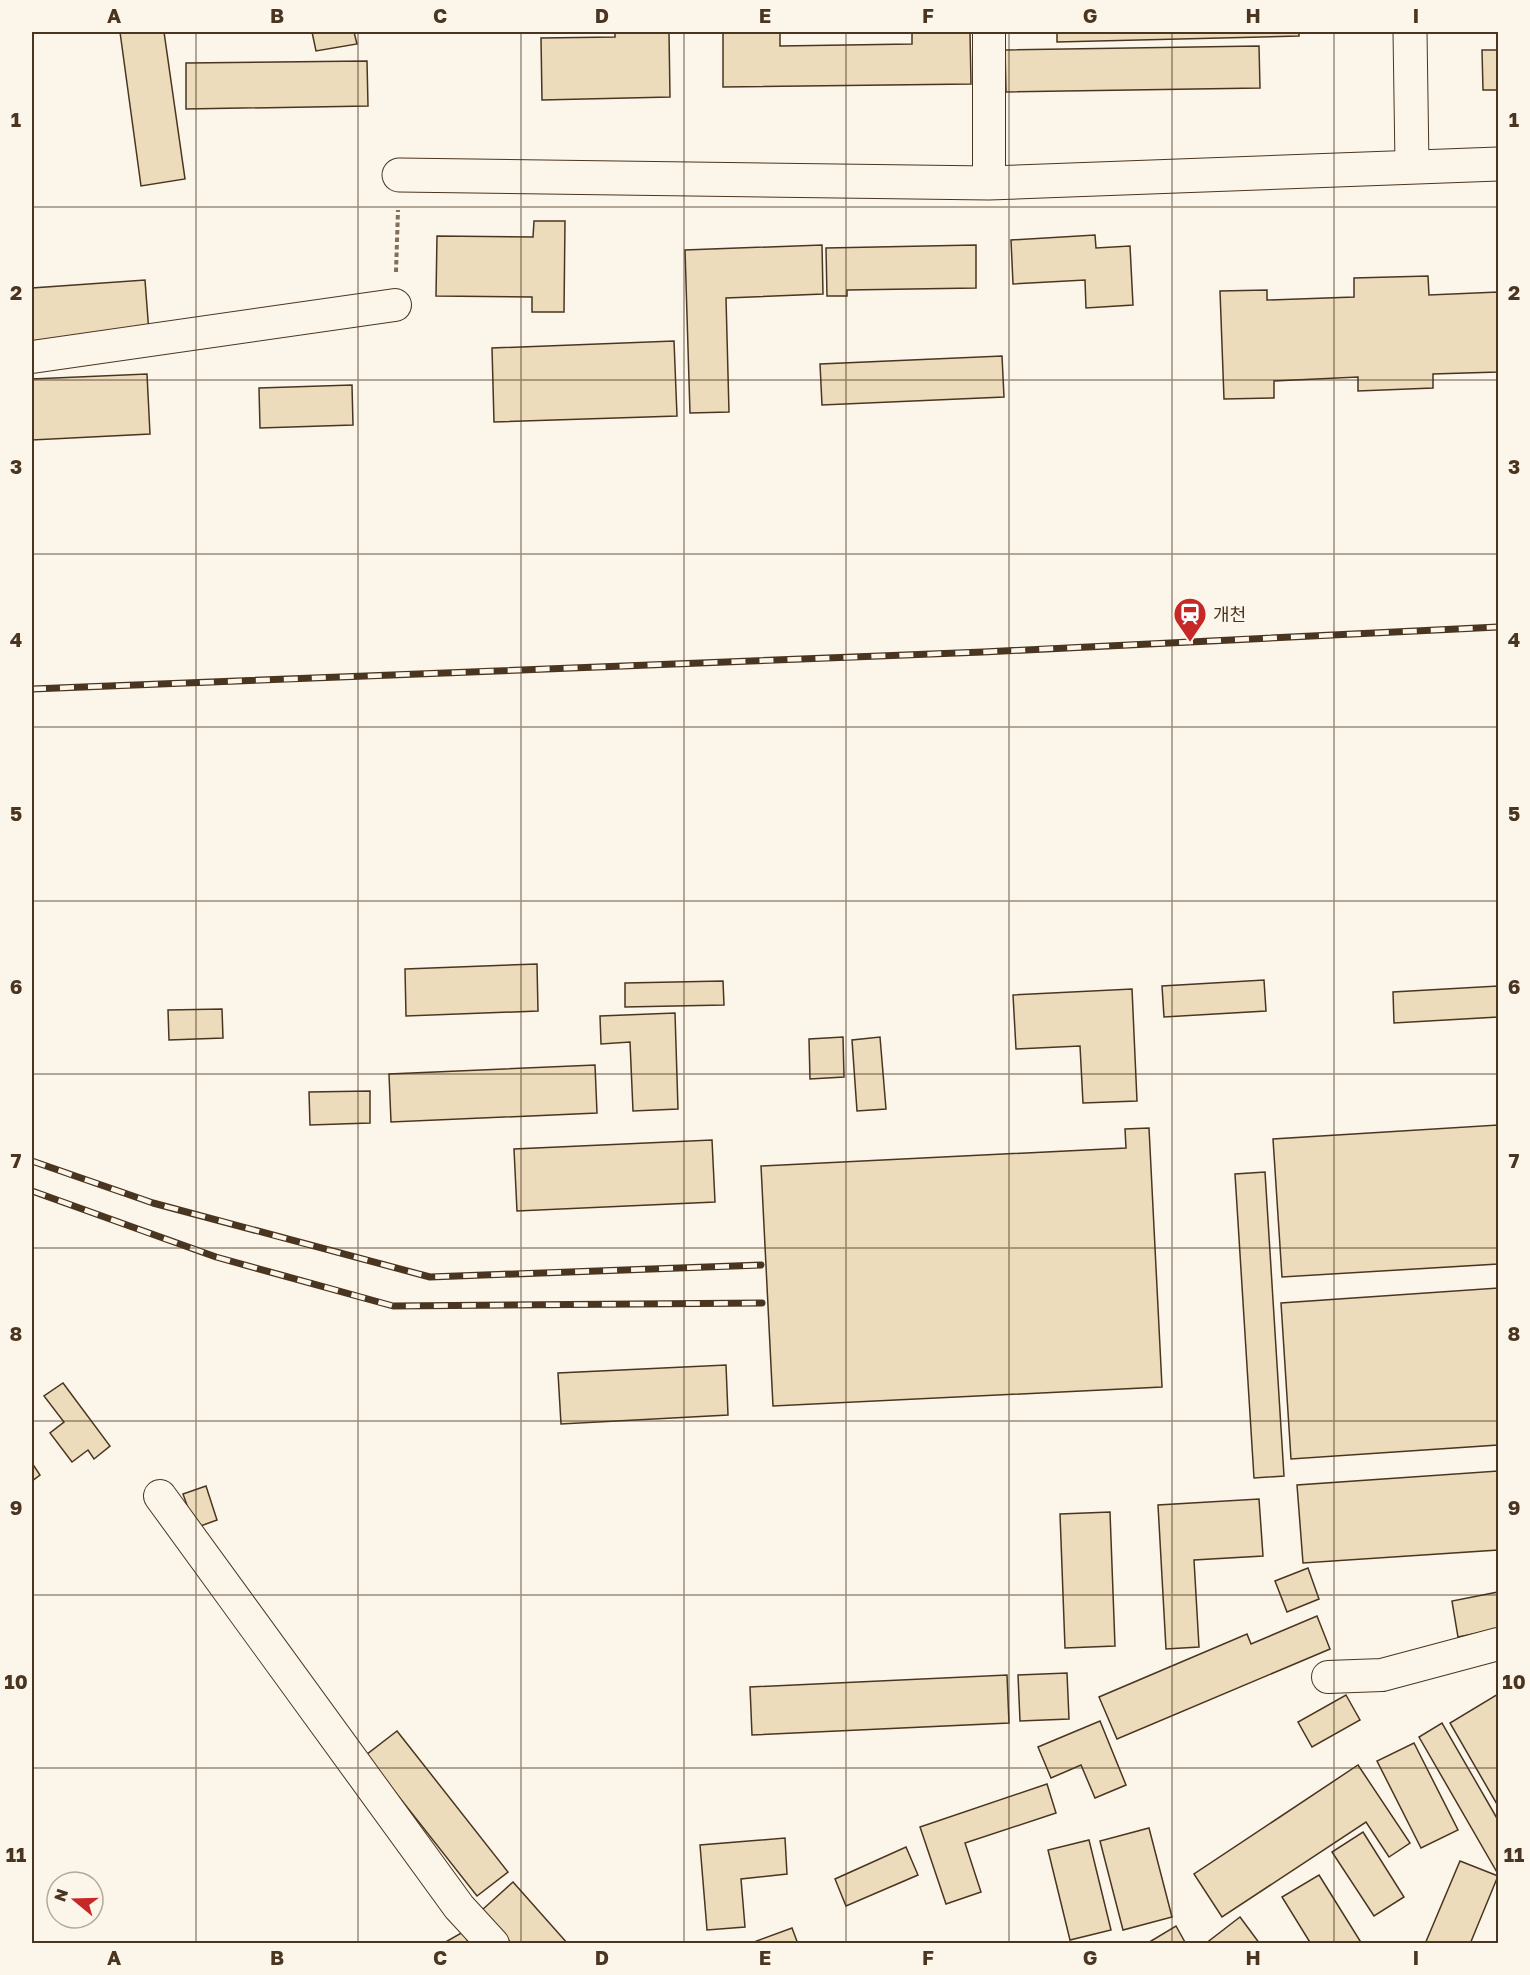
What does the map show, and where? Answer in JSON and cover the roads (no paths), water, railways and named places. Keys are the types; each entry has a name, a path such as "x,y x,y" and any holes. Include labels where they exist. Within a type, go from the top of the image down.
{"main road":[{"path":"1410,32 1412,165"},
{"path":"399,176 989,183 1412,165 1498,164"}],"street":[{"path":"989,32 989,183"},
{"path":"32,357 395,305"},
{"path":"160,1496 459,1907 493,1944"},
{"path":"1328,1677 1382,1676 1498,1644"}],"railway":[{"path":"32,689 983,652 1498,627"},
{"path":"32,1161 153,1203 430,1277 761,1265"},
{"path":"32,1191 216,1257 393,1306 762,1303"}],"place":[{"name":"개천","path":"1190,643"}]}
